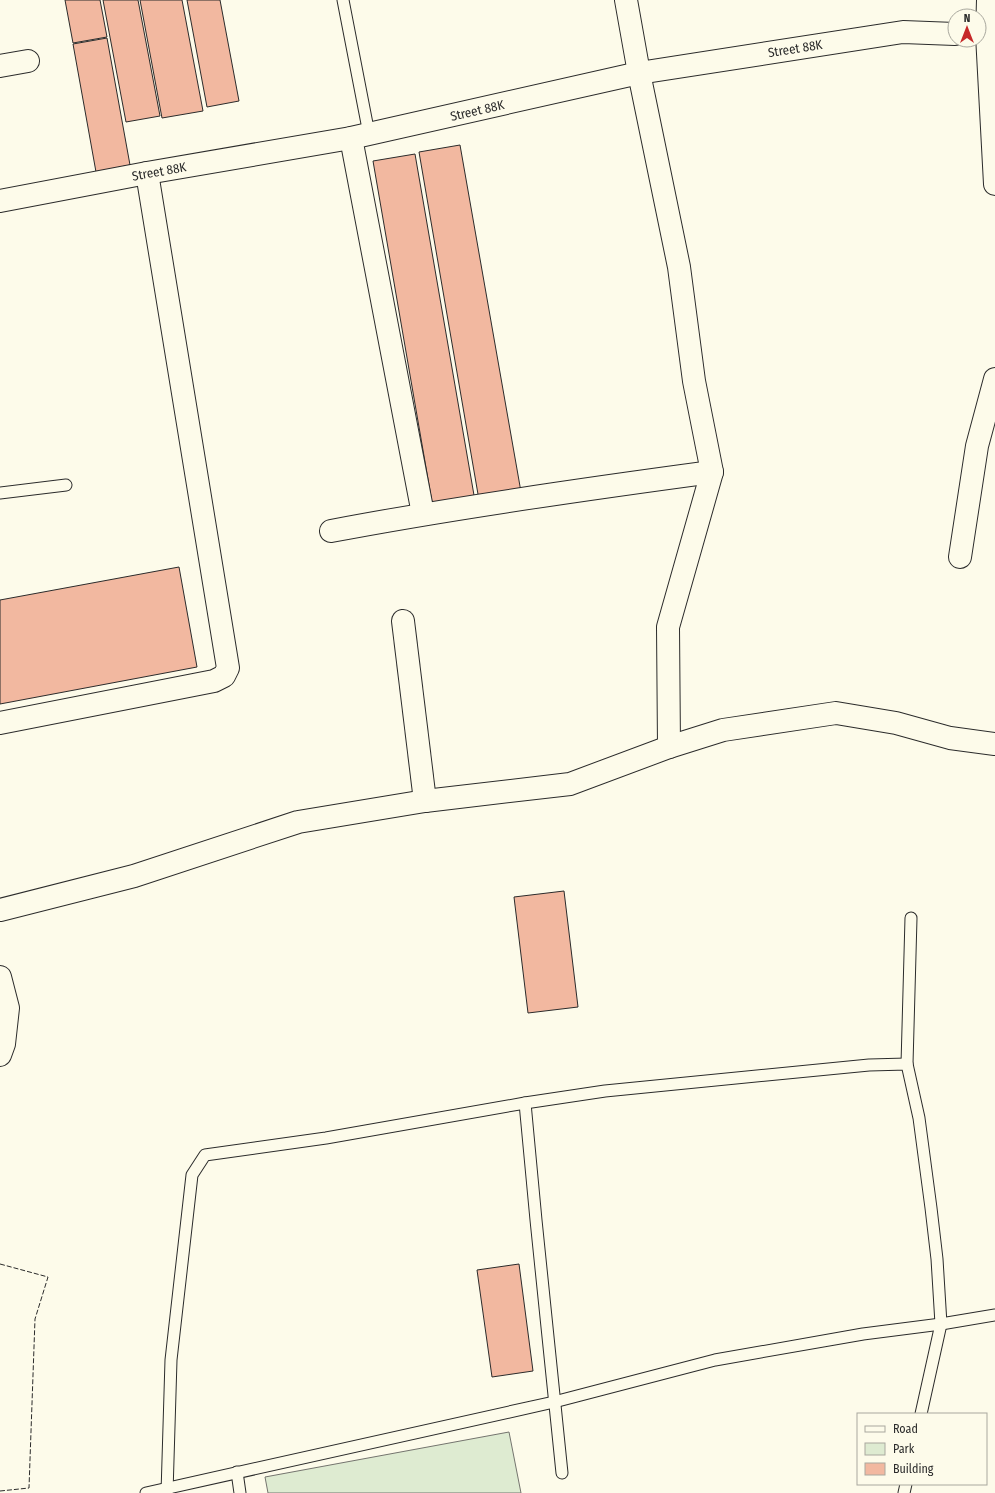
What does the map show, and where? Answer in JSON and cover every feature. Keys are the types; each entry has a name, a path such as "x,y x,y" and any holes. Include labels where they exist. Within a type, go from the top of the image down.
{"street":[{"path":"626,0 639,73 679,267 694,382 712,472 668,627 669,747"},
{"name":"Street 88K","path":"0,201 148,173 360,136 639,73 903,32 947,34"},
{"path":"984,48 995,184"},
{"path":"0,66 28,61"},
{"path":"360,136 423,514"},
{"path":"0,723 214,682 224,676 228,668 148,173"},
{"path":"960,557 977,446 995,379"},
{"path":"331,531 423,514 712,472"},
{"path":"403,621 425,801"},
{"path":"0,910 134,876 298,822 425,801 570,784 669,747 723,730 836,713 896,723 950,738 995,744"},
{"path":"0,977 8,1008 4,1044 0,1055"}],"lane":[{"path":"343,0 360,136"},
{"path":"0,493 66,485"},
{"path":"910,918 907,1064 919,1118 931,1208 937,1259 941,1324 922,1413"},
{"path":"166,1490 171,1360 192,1175 205,1155 326,1138 525,1103 605,1091 869,1065 907,1064"},
{"path":"525,1103 562,1473"},
{"path":"146,1493 166,1490 236,1472 554,1402 715,1360 863,1334 941,1324 995,1315"},
{"path":"236,1472 240,1493"}],"green space":[{"path":"509,1432 521,1493 268,1493 265,1477"}],"building":[{"path":"65,0 100,0 107,37 73,43"},
{"path":"103,0 138,0 160,116 126,122"},
{"path":"140,0 182,0 203,111 162,118"},
{"path":"187,0 220,0 239,101 207,107"},
{"path":"107,38 130,165 96,172 73,44"},
{"path":"460,145 521,492 479,500 419,152"},
{"path":"415,154 475,501 433,508 373,161"},
{"path":"179,567 197,667 0,704 0,600"},
{"path":"564,891 578,1007 528,1013 514,897"},
{"path":"519,1264 533,1371 492,1377 477,1270"}],"fence":[{"path":"0,1264 48,1277 35,1319 29,1488 0,1491"}]}
